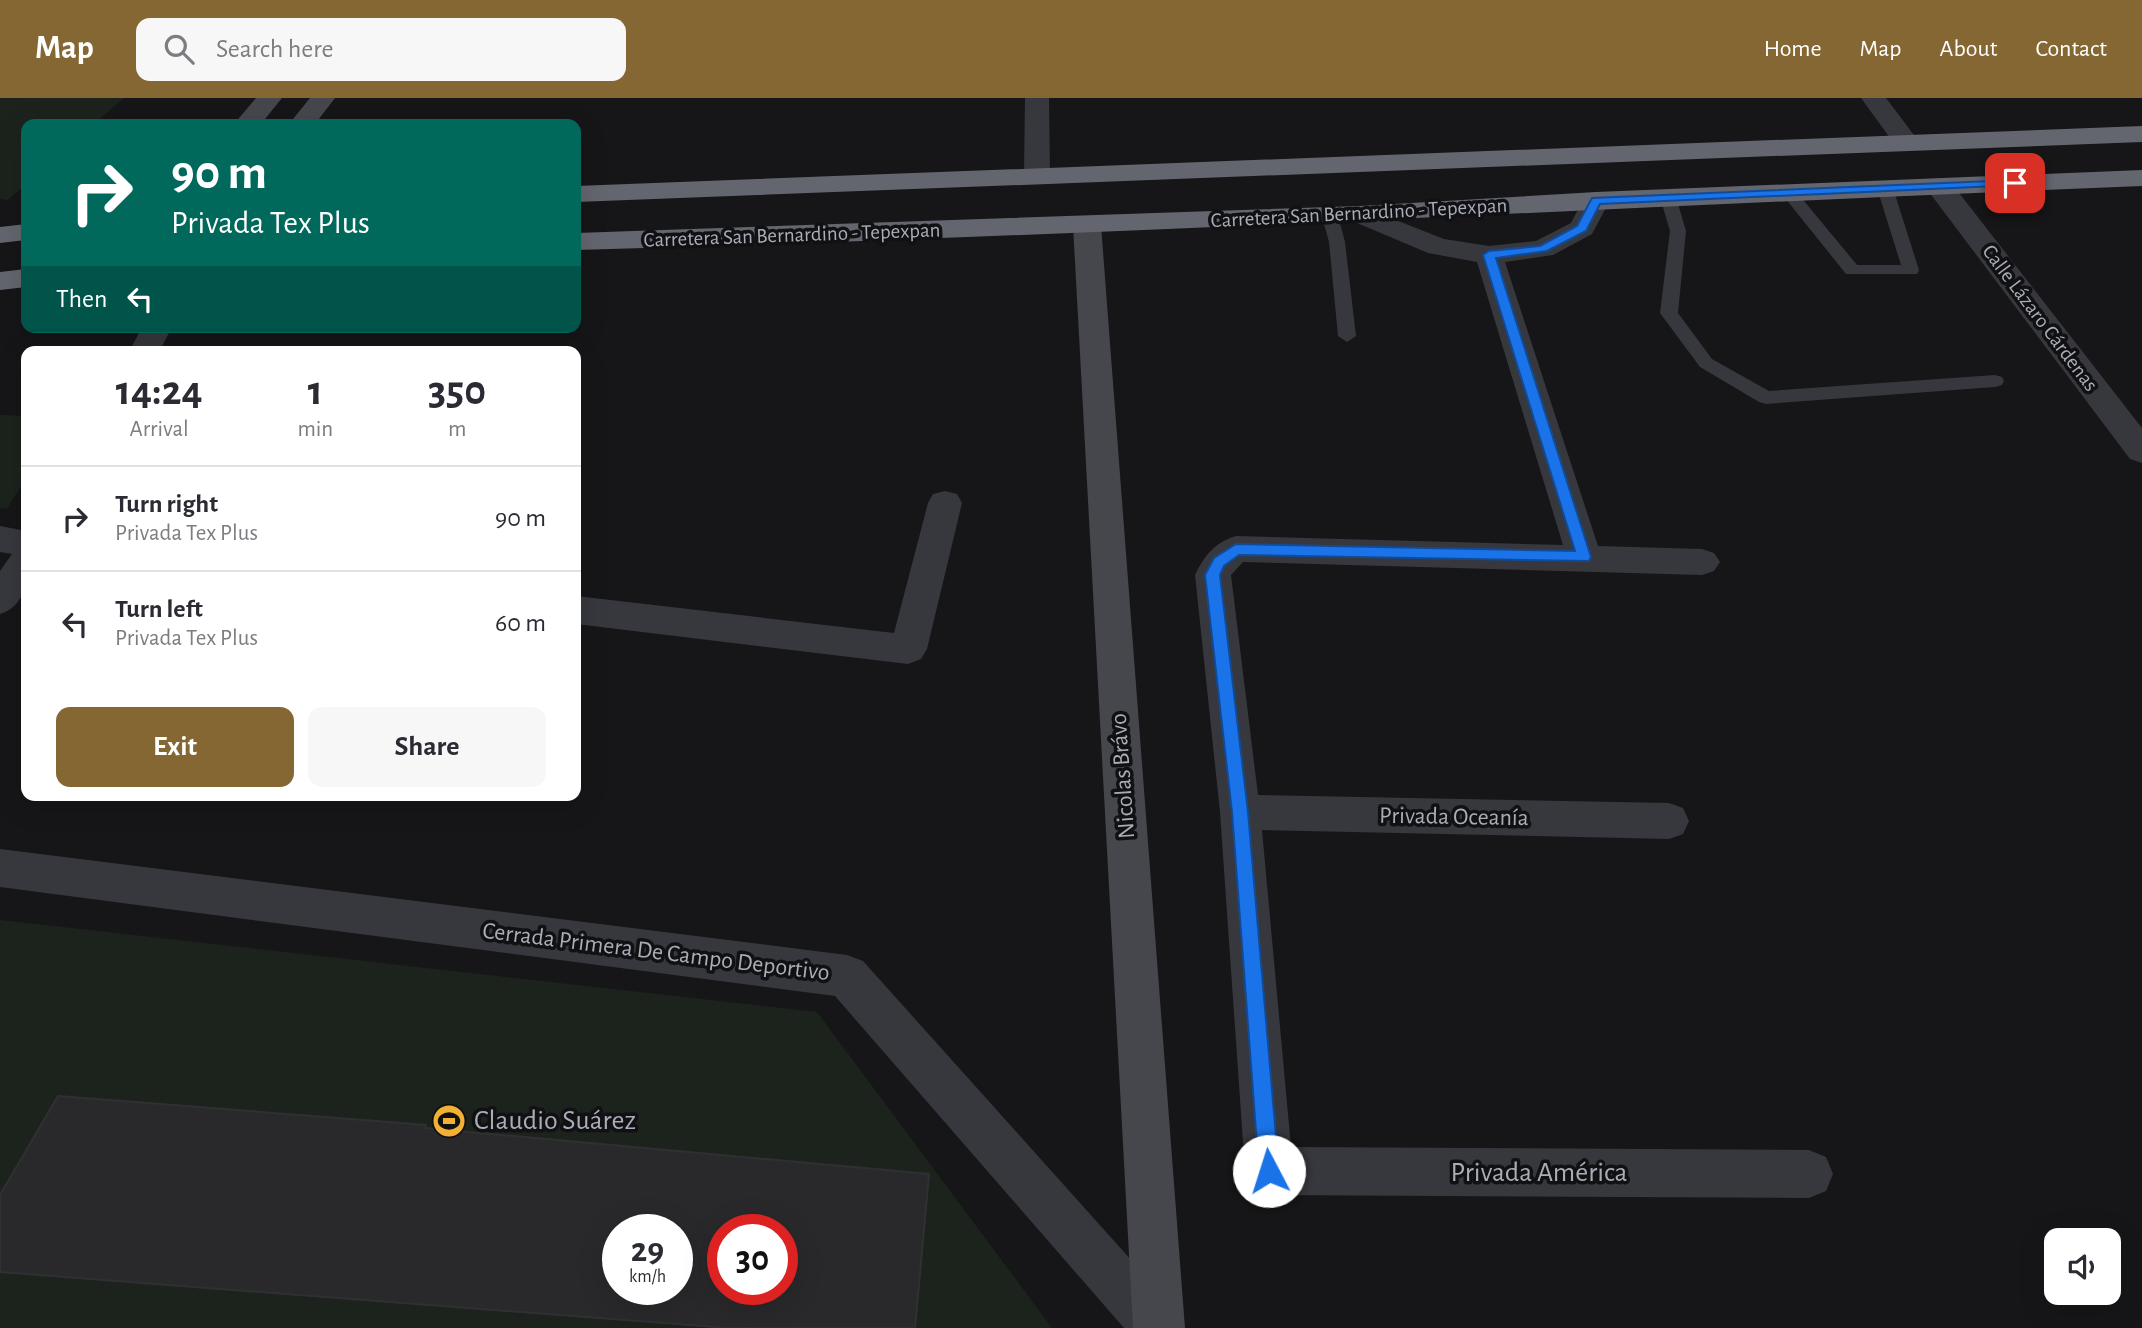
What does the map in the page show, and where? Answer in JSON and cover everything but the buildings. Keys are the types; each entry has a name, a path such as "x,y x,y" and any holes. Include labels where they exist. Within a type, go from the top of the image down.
{"highway":[{"name":"Carretera San Bernardino - Tepexpan","path":"581,194 2142,134"},
{"name":"Carretera San Bernardino - Tepexpan","path":"581,242 1330,216 1596,200 2142,178"},
{"path":"0,235 21,233"},
{"path":"0,281 21,279"}],"street":[{"path":"251,119 270,98"},
{"path":"306,119 323,98"},
{"path":"1037,98 1037,176"},
{"path":"1873,98 1908,143"},
{"name":"Calle Lázaro Cárdenas","path":"1939,186 2142,451"},
{"path":"1360,214 1437,247 1489,255 1543,249 1582,228 1596,200"},
{"name":"Nicolas Brávo","path":"1087,225 1158,1328"},
{"path":"1489,255 1584,557"},
{"path":"581,611 908,649 945,503"},
{"path":"0,540 21,543"},
{"path":"1240,812 1213,575 1219,562 1236,549 1702,562"},
{"path":"0,600 21,568"},
{"name":"Privada Oceanía","path":"1240,812 1669,821"},
{"name":"Privada América","path":"1240,812 1269,1171 1809,1174"},
{"name":"Cerrada Primera De Campo Deportivo","path":"0,868 847,976 1158,1328"}],"lane":[{"path":"1789,193 1852,270 1911,270 1885,188"},
{"path":"1668,197 1678,231 1669,313 1706,363 1766,398 1995,381"},
{"path":"1330,216 1337,242 1347,336"}],"shaded area":[{"path":"0,98 124,98 100,119 21,119 21,188 8,200 0,199"},
{"path":"0,415 21,416 21,486 7,509 0,508"},
{"name":"Claudio Suárez","path":"0,920 817,1012 1052,1328 0,1328"}],"place":[{"name":"Claudio Suárez","path":"449,1121"}],"route":[{"path":"1269,1171 1240,812 1213,575 1219,562 1236,549 1584,557 1498,276 1489,255 1543,249 1582,228 1596,200 2015,183"}]}
